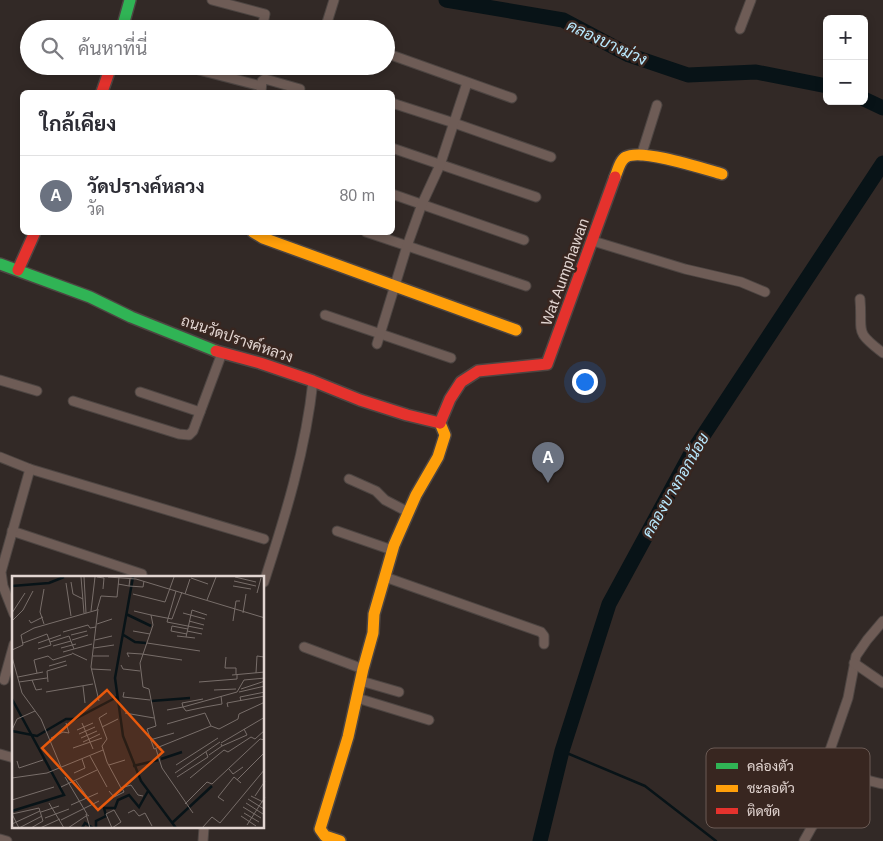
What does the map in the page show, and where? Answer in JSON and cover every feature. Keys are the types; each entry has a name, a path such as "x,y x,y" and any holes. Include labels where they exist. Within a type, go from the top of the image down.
{"street":[{"path":"124,20 130,0"},
{"path":"212,0 265,14 264,20"},
{"path":"328,20 334,0"},
{"path":"740,29 751,0"},
{"path":"395,56 512,98"},
{"path":"102,90 106,75"},
{"path":"215,75 261,89 262,81 266,79 300,89"},
{"path":"377,344 407,246 422,204 440,165 467,83"},
{"path":"395,104 551,157"},
{"path":"641,156 657,105"},
{"path":"395,149 536,197"},
{"name":"Wat Aumphawan","path":"440,423 450,399 461,382 478,371 547,364 621,162 625,157 634,154 678,161 722,174"},
{"path":"395,195 524,240"},
{"path":"18,270 34,235"},
{"path":"258,235 516,330"},
{"path":"375,235 526,286"},
{"path":"593,241 685,269 741,282 765,292"},
{"name":"ถนนวัดปรางค์หลวง","path":"0,264 90,297 131,317 222,353 260,363 360,400 440,423"},
{"path":"860,299 862,335 883,353"},
{"path":"325,316 451,358"},
{"path":"73,401 189,435 193,430 222,353"},
{"path":"0,380 37,391"},
{"path":"265,578 305,436 312,381"},
{"path":"140,392 200,412"},
{"path":"332,840 322,833 320,829 348,737 373,633 374,614 392,550 416,495 438,457 445,435 440,423"},
{"path":"0,457 30,469 264,539"},
{"path":"12,608 3,586 1,572 30,469"},
{"path":"350,479 376,491 385,500 408,512"},
{"path":"12,531 142,574"},
{"path":"337,531 392,550"},
{"path":"385,577 541,632 544,636 544,644"},
{"path":"831,748 852,682 856,656 883,620"},
{"path":"304,647 363,669"},
{"path":"2,679 12,650"},
{"path":"854,665 883,683"},
{"path":"361,682 399,692"},
{"path":"357,698 429,720"},
{"path":"870,780 883,784"},
{"path":"203,841 204,828"},
{"path":"804,841 811,828"},
{"path":"0,839 7,841"}],"waterway":[{"name":"คลองบางม่วง","path":"446,0 563,20 629,55 688,75 756,72 823,85"},
{"name":"คลองบางม่วง","path":"868,101 883,108"},
{"name":"คลองบางกอกน้อย","path":"540,841 562,751 609,604 689,457 883,163"},
{"path":"562,751 645,786 716,841"}],"traffic: fast":[{"path":"124,20 130,0"},
{"path":"0,264 90,297 131,317 216,351"}],"traffic: slow":[{"path":"615,177 622,160 634,155 673,160 722,174"},
{"path":"258,235 516,330"},
{"path":"340,841 325,836 320,829 348,737 373,633 374,614 394,545 416,495 438,457 445,435 440,423"}],"traffic: jam":[{"path":"103,90 108,75"},
{"path":"440,423 450,399 461,382 478,371 547,364 615,177"},
{"path":"18,270 34,235"},
{"path":"216,351 260,363 313,381 360,400 440,423"}],"place":[{"name":"วัดปรางค์หลวง","path":"548,483"}]}
